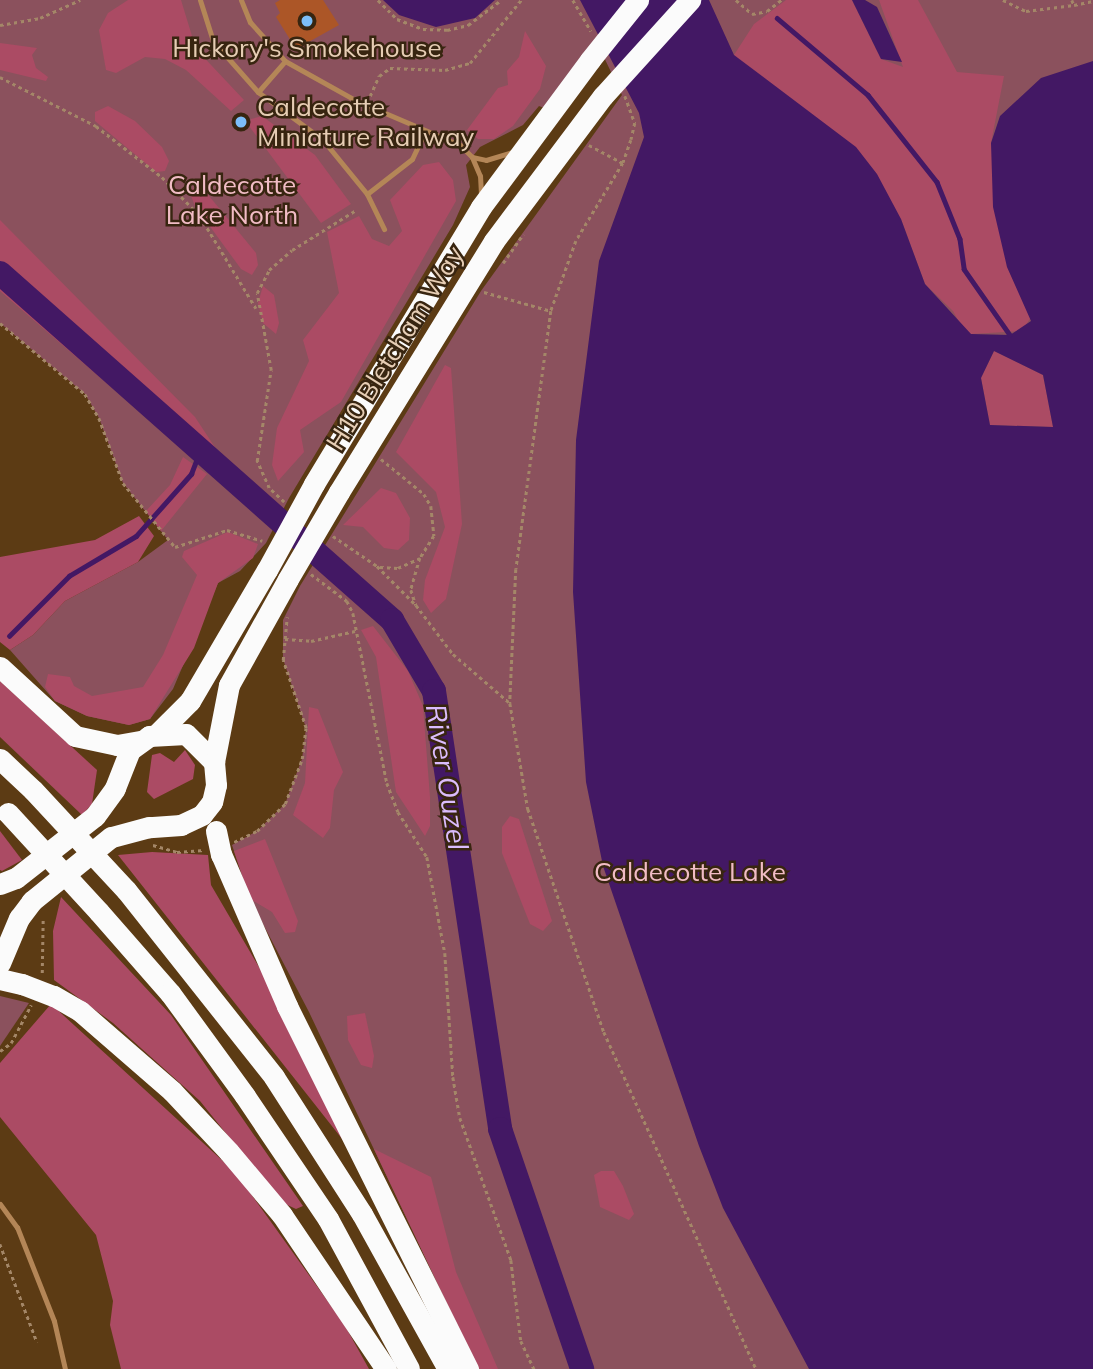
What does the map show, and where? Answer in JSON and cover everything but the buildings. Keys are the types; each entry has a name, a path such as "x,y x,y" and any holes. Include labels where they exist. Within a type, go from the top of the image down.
{"highway":[{"name":"H10 Bletcham Way","path":"0,884 16,878 95,816 115,788 130,750 190,701 314,484 481,207 638,0"},
{"name":"H10 Bletcham Way","path":"468,1369 287,1006 221,854 212,802 214,762 229,685 339,492 494,241 612,92 690,0"},
{"path":"0,667 75,736 117,745 149,737 186,734 214,762"},
{"path":"0,759 33,790 127,890 274,1077 362,1214 448,1369"},
{"path":"0,963 19,918 32,901 111,837 192,822 212,802"},
{"path":"4,809 170,993 252,1107 327,1219 409,1369"},
{"path":"0,979 54,996 144,1065 229,1152 282,1215 386,1369"}],"lane":[{"path":"200,0 213,41 258,92 323,140 367,194 384,229"},
{"path":"241,0 250,22 285,61 366,104 460,145 472,157 480,176 481,207"},
{"path":"258,92 285,61"},
{"path":"367,194 412,159 425,131"},
{"path":"472,157 497,159 525,147"},
{"path":"0,1205 17,1227 54,1321 65,1369"}],"path":[{"path":"0,25 40,18 80,0"},
{"path":"378,0 397,19 423,29 447,30 468,25 501,0"},
{"path":"366,104 379,76 390,68 445,70 470,62 521,0"},
{"path":"573,0 595,38"},
{"path":"736,0 752,14 767,11 781,0"},
{"path":"1003,0 1026,11 1093,1"},
{"path":"1072,0 1074,5"},
{"path":"0,77 96,126 162,177 200,216 257,311"},
{"path":"612,92 635,122 623,163 576,241 551,311 517,556 510,703 528,809 604,1032 757,1369"},
{"path":"592,134 584,143 623,163"},
{"path":"285,504 269,488 257,461 271,370 257,311 257,293 269,270 292,250 356,210"},
{"path":"495,272 524,231"},
{"path":"488,281 481,291 551,311"},
{"path":"0,323 85,394 99,418 123,483 168,540"},
{"path":"373,469 388,447"},
{"path":"380,459 416,486 431,506 434,536 420,558 411,590 416,605"},
{"path":"328,532 377,566 416,605 453,654 510,703"},
{"path":"377,566 398,568 420,558"},
{"path":"238,841 257,831 285,804 304,751 306,728 283,660 285,639 311,641 355,631 387,783 398,812 427,857 445,953 453,1077 460,1118 510,1260 514,1307 521,1341 534,1369"},
{"path":"0,1244 37,1342"}],"green space":[{"name":"Caldecotte Lake","path":"0,0 1093,0 1093,1369 478,1369 309,1012 250,899 232,845 257,831 285,804 302,759 306,728 283,659 283,620 300,586 481,291 622,95 600,49 552,111 539,106 523,125 480,147 466,165 470,187 453,225 289,498 266,543 240,571 218,583 173,689 150,719 129,725 87,716 55,701 10,650 33,635 65,601 138,562 168,540 123,483 99,418 85,394 0,323"},
{"path":"0,996 29,1003 0,1046"}],"shaded area":[{"path":"128,0 181,0 196,49 244,100 231,111 186,70 165,59 145,57 116,73 106,70 99,30 108,13"},
{"path":"383,0 495,0 475,18 436,27 399,15"},
{"name":"Caldecotte Lake","path":"580,0 709,0 734,55 856,147 877,174 901,219 925,284 971,334 1010,335 1031,321 1007,267 993,207 991,143 1000,116 1041,78 1093,61 1093,1369 809,1369 723,1208 699,1146 603,866 586,782 573,592 576,440 599,261 644,137 639,113","holes":["994,351 1043,375 1053,427 990,425 981,378"]},
{"path":"786,0 852,0 881,59 903,67 879,0 918,0 957,72 1004,76 991,143 1007,267 1031,317 1022,331 971,334 962,327 953,311 925,284 901,219 734,55 754,24"},
{"path":"852,0 865,0 877,7 902,62 881,59"},
{"path":"525,31 546,66 540,89 513,126 494,139 478,139 467,130 498,88 508,85 507,71 519,57"},
{"path":"0,43 37,48 32,55 36,68 48,77 46,81 0,70"},
{"path":"108,106 135,121 162,147 169,161 165,171 156,172 95,121 95,112"},
{"path":"262,116 315,155 351,204 321,223 249,126 251,119"},
{"path":"439,162 453,180 456,201 341,402 300,430 304,452 278,481 272,465 277,428 309,361 303,340 339,293 327,232 359,216 372,239 389,246 402,231 390,200 423,165"},
{"path":"200,185 256,253 258,265 252,275 241,269 195,206 189,191"},
{"path":"0,220 195,417 226,464 185,451 0,291"},
{"path":"263,286 274,295 279,323 276,334 263,323 258,303"},
{"path":"994,351 1043,375 1053,427 990,425 981,378"},
{"path":"445,365 451,368 462,524 446,599 431,613 423,600 425,580 445,527 436,492 396,452"},
{"path":"183,457 207,474 161,531 146,511 170,485"},
{"path":"381,488 396,493 410,518 409,540 398,550 384,548 363,527 343,525"},
{"path":"139,516 154,536 138,562 65,601 33,635 10,650 0,642 0,557 95,540"},
{"path":"228,532 258,544 253,558 218,583 194,648 150,719 129,725 87,716 55,701 45,687 48,674 70,677 74,686 92,696 143,687 163,655 197,575 182,557 184,551"},
{"path":"373,626 408,671 423,706 430,797 430,826 425,836 396,792 376,657 361,630"},
{"path":"0,681 97,770 92,804 82,815 0,737"},
{"path":"309,707 318,709 343,772 334,790 330,828 323,838 293,815 305,783"},
{"path":"185,750 195,765 193,779 154,799 147,792 152,755 160,753 174,762"},
{"path":"510,816 519,819 552,921 543,931 530,924 502,853 502,827"},
{"path":"0,831 22,860 2,871 0,870"},
{"path":"265,839 298,921 295,932 285,933 272,912 250,899 234,851"},
{"path":"152,852 208,855 211,885 263,974 350,1149 118,855"},
{"path":"61,897 171,1015 303,1206 296,1209 281,1202 200,1101 113,1023 54,980 53,931"},
{"path":"51,1004 236,1173 344,1324 369,1369 121,1369 110,1325 113,1301 96,1235 0,1117 0,1063"},
{"path":"365,1013 374,1056 372,1068 361,1065 348,1040 347,1016"},
{"path":"374,1149 431,1177 456,1272 498,1369 478,1369"},
{"path":"601,1171 614,1171 623,1186 634,1214 629,1220 600,1207 594,1175"}],"waterway":[{"path":"777,18 868,95 937,182 960,239 964,269 1010,335"},
{"name":"River Ouzel","path":"0,273 392,620 434,691 500,1129 582,1369"},
{"path":"9,636 69,576 136,536 191,474 200,451"}],"place":[{"name":"Hickory's Smokehouse","path":"307,21"},
{"name":"Caldecotte Miniature Railway","path":"241,122"}],"park label":[{"name":"Caldecotte Lake North","path":"232,200"}]}
